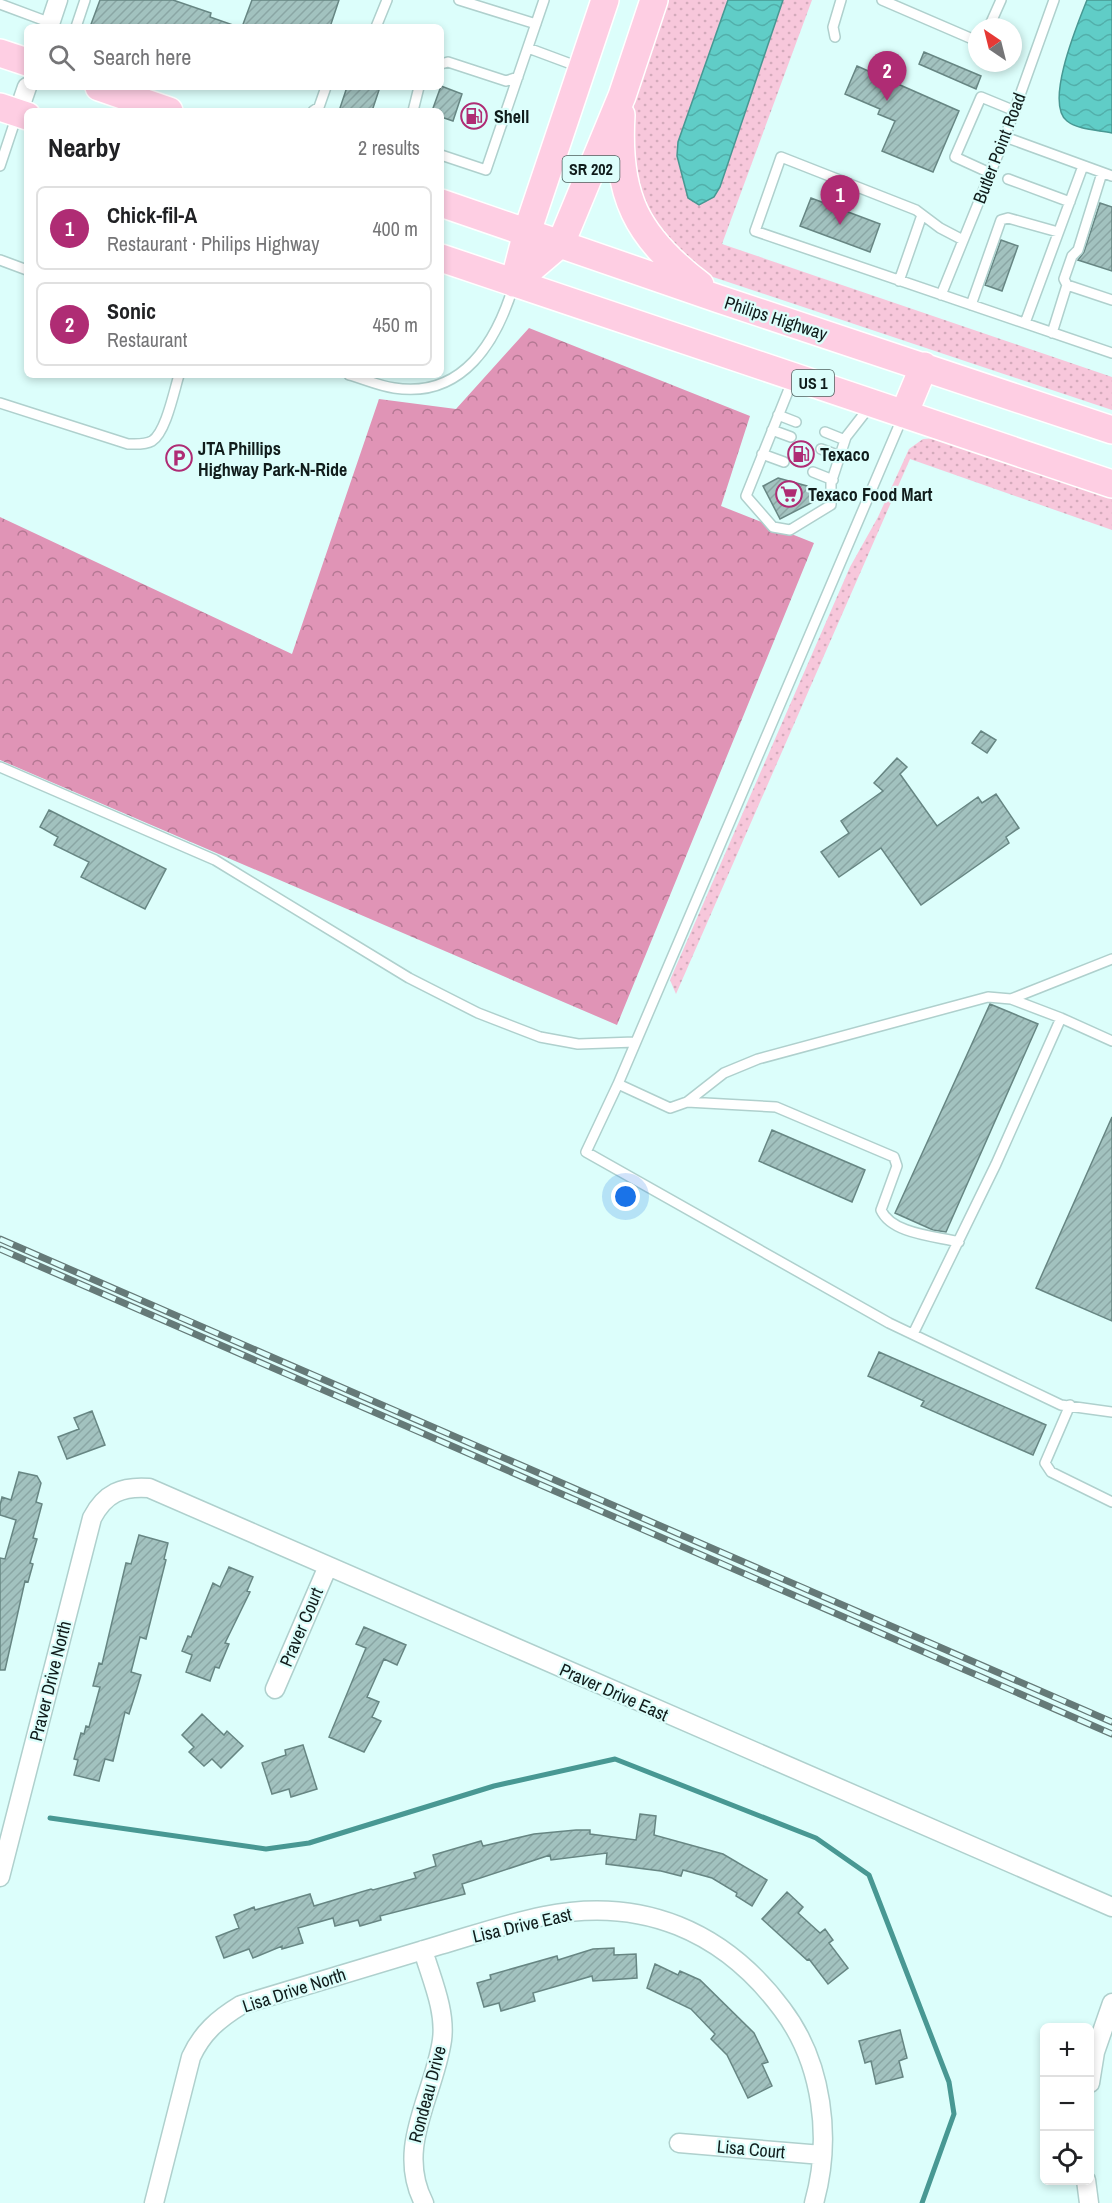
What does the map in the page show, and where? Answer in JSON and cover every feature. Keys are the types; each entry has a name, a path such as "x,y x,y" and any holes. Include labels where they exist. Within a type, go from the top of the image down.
{"main road":[{"name":"SR 202","path":"514,283 527,232 605,0"},
{"name":"SR 202","path":"514,283 561,243 622,96 654,0"},
{"path":"0,53 24,62"},
{"path":"108,90 161,108"},
{"path":"622,96 619,146 621,169 631,209 646,234 670,262 719,299"},
{"name":"Philips Highway","path":"444,204 719,299 1112,430"},
{"name":"US 1","path":"444,259 1112,484"},
{"path":"904,414 924,366"}],"street":[{"path":"50,24 58,0"},
{"path":"15,112 26,90"},
{"name":"Praver Drive East","path":"114,1492 130,1486 149,1488 1112,1907"},
{"name":"Praver Drive North","path":"0,1877 92,1518 100,1504 114,1492"},
{"name":"Praver Court","path":"275,1689 328,1566"},
{"name":"Lisa Drive East","path":"423,1950 530,1919 579,1911 641,1915 690,1930 743,1964 761,1981 789,2018 817,2083 823,2117 822,2155 814,2203"},
{"name":"Lisa Drive North","path":"154,2203 191,2057 210,2028 241,2006 423,1950"},
{"name":"Rondeau Drive","path":"423,1950 441,2013 442,2037 436,2070 414,2136 411,2156 417,2189 424,2203"},
{"path":"1090,2077 1095,2052 1112,2003"},
{"name":"Lisa Court","path":"679,2144 822,2155"},
{"path":"1087,2185 1089,2203"}],"lane":[{"path":"77,24 86,0"},
{"path":"377,24 387,0"},
{"path":"459,0 536,24"},
{"path":"444,156 486,170 544,0"},
{"path":"835,37 833,27 841,0"},
{"path":"882,0 968,37"},
{"path":"993,18 1001,0"},
{"name":"Butler Point Road","path":"941,295 1015,111 1054,0"},
{"path":"0,4 48,24"},
{"path":"528,48 582,68"},
{"path":"444,63 448,62 506,81 518,77"},
{"path":"317,108 326,90"},
{"path":"414,108 418,90"},
{"path":"990,172 955,157 981,97 1015,111"},
{"path":"0,166 15,112"},
{"path":"1005,137 1107,174 1078,250 1072,256 1064,279 1067,285 1052,333"},
{"path":"963,240 922,215 781,157 755,231 1112,353"},
{"path":"1024,324 1083,166"},
{"path":"1008,179 1070,202"},
{"path":"899,281 922,215"},
{"path":"971,305 1001,220 1008,218 1058,231"},
{"path":"0,260 24,269"},
{"path":"360,378 394,388 422,389 455,376 476,362 490,341 514,283"},
{"path":"1067,285 1112,300"},
{"path":"794,376 746,496 773,527 789,530 831,505 833,480 845,440 873,403"},
{"path":"0,403 128,444 140,444 152,441 161,430 178,378"},
{"path":"904,414 618,1084 586,1152 913,1334 1061,1405 1112,1412"},
{"path":"778,415 796,422"},
{"path":"772,430 791,437"},
{"path":"825,432 845,440"},
{"path":"821,448 840,456"},
{"path":"762,454 784,462"},
{"path":"813,472 833,480"},
{"path":"0,767 215,860 409,978 478,1013 549,1039 578,1044 635,1042"},
{"path":"1011,999 1112,959"},
{"path":"618,1084 670,1108 687,1102 724,1073 758,1059 988,998 1011,999 1112,1041"},
{"path":"913,1334 996,1164 1061,1018"},
{"path":"687,1102 776,1107 894,1157 897,1166 881,1210 885,1217 893,1225 959,1242"},
{"path":"1070,1405 1045,1463 1051,1472 1112,1502"}],"shaded area":[{"path":"669,0 728,0 678,142 677,156 688,198 699,204 714,197 720,187 783,0 812,0 722,244 1112,377 1112,410 707,275 685,263 634,197 632,110"},
{"path":"937,438 1112,498 1112,530 910,459 676,994 670,980 850,567 878,517 909,449 923,439"}],"green space":[{"path":"529,328 750,416 721,506 814,543 617,1025 0,760 0,517 292,654 379,399 456,409"}],"water":[{"path":"728,0 783,0 720,187 714,197 699,205 688,198 677,156 678,142"},
{"path":"1087,0 1112,0 1112,133 1072,124 1061,112 1059,98 1065,62"}],"building":[{"path":"100,0 173,0 211,13 210,17 230,24 91,24"},
{"path":"252,0 339,0 331,24 243,24"},
{"path":"924,52 981,76 976,89 919,64"},
{"path":"857,66 959,111 933,172 882,151 895,121 878,114 880,109 845,94"},
{"path":"444,87 462,94 453,121 444,118 444,108 433,108 440,90 444,90"},
{"path":"346,90 379,90 373,108 340,108"},
{"path":"811,198 880,224 870,252 800,226"},
{"path":"1100,203 1112,207 1112,271 1078,260 1084,252"},
{"path":"1001,240 1018,246 1002,291 985,285"},
{"name":"Texaco Food Mart","path":"778,478 807,486 815,501 780,519 763,486"},
{"path":"981,731 996,740 987,753 972,743"},
{"path":"897,758 907,767 900,774 937,826 978,797 982,803 996,794 1019,828 1006,837 1009,843 921,905 881,848 839,877 821,852 849,833 841,821 883,791 874,783"},
{"path":"49,810 166,869 145,909 81,877 89,862 54,845 58,837 40,827"},
{"path":"990,1004 1038,1024 946,1232 933,1230 895,1213"},
{"path":"1112,1117 1112,1321 1036,1288"},
{"path":"772,1130 865,1170 852,1202 759,1161"},
{"path":"879,1352 1046,1425 1033,1455 921,1406 924,1401 868,1376"},
{"path":"92,1411 105,1445 67,1459 58,1437 79,1429 74,1418"},
{"path":"19,1472 37,1476 41,1483 36,1502 42,1504 33,1538 37,1539 30,1563 33,1564 28,1582 25,1581 5,1670 0,1670 0,1558 5,1559 16,1520 0,1515 0,1505 2,1497 11,1500"},
{"path":"139,1535 168,1543 164,1559 166,1560 146,1639 140,1637 131,1672 141,1675 136,1692 129,1714 125,1712 113,1761 105,1759 99,1781 74,1775 78,1760 74,1759 81,1733 84,1734 86,1726 89,1727 100,1687 93,1686 99,1663 102,1664 126,1563 131,1564"},
{"path":"229,1567 253,1577 247,1591 250,1592 225,1643 229,1644 219,1668 215,1667 210,1681 186,1672 192,1655 182,1651 188,1636 191,1637 213,1583 220,1587"},
{"path":"364,1627 406,1645 397,1665 384,1659 367,1697 379,1702 372,1717 381,1721 364,1752 329,1737 366,1648 356,1644"},
{"path":"202,1714 224,1735 227,1731 243,1746 221,1768 212,1759 204,1766 189,1752 194,1747 182,1735"},
{"path":"303,1745 317,1789 291,1797 289,1789 272,1794 262,1763 286,1755 285,1750"},
{"path":"640,1814 656,1816 654,1835 723,1854 767,1880 752,1906 736,1896 737,1893 712,1878 683,1870 681,1876 606,1864 607,1853 551,1860 550,1855 462,1884 465,1894 380,1916 381,1920 360,1926 358,1920 335,1926 333,1918 298,1928 303,1943 282,1949 282,1946 253,1958 249,1949 224,1958 216,1937 239,1928 234,1915 254,1907 255,1910 310,1894 314,1906 416,1878 414,1873 436,1866 433,1855 481,1841 483,1846 534,1834 576,1830 590,1830 590,1834 636,1840"},
{"path":"787,1892 803,1907 798,1913 820,1933 825,1929 833,1940 829,1943 848,1968 828,1984 809,1959 807,1960 762,1919"},
{"path":"614,1948 614,1955 636,1954 637,1978 593,1981 592,1976 533,1993 535,2001 501,2011 499,2003 484,2007 477,1983 491,1979 490,1975 557,1956 558,1960 593,1949"},
{"path":"655,1964 678,1975 680,1971 700,1980 754,2033 768,2062 762,2064 772,2086 748,2098 727,2055 711,2039 715,2034 691,2009 647,1988"},
{"path":"900,2030 907,2058 899,2061 903,2077 876,2084 871,2061 865,2063 859,2041"}],"waterway":[{"path":"50,1818 266,1849 309,1843 494,1786 615,1759 816,1838 869,1875 949,2082 954,2114 922,2203"}],"railway":[{"path":"0,1239 1112,1722"},
{"path":"0,1249 1112,1734"}],"place":[{"name":"Sonic","path":"887,101"},
{"name":"Shell","path":"474,116"},
{"name":"Chick-fil-A","path":"840,225"},
{"name":"Texaco","path":"801,454"},
{"name":"JTA Phillips Highway Park-N-Ride","path":"179,458"},
{"name":"Texaco Food Mart","path":"789,494"}]}
